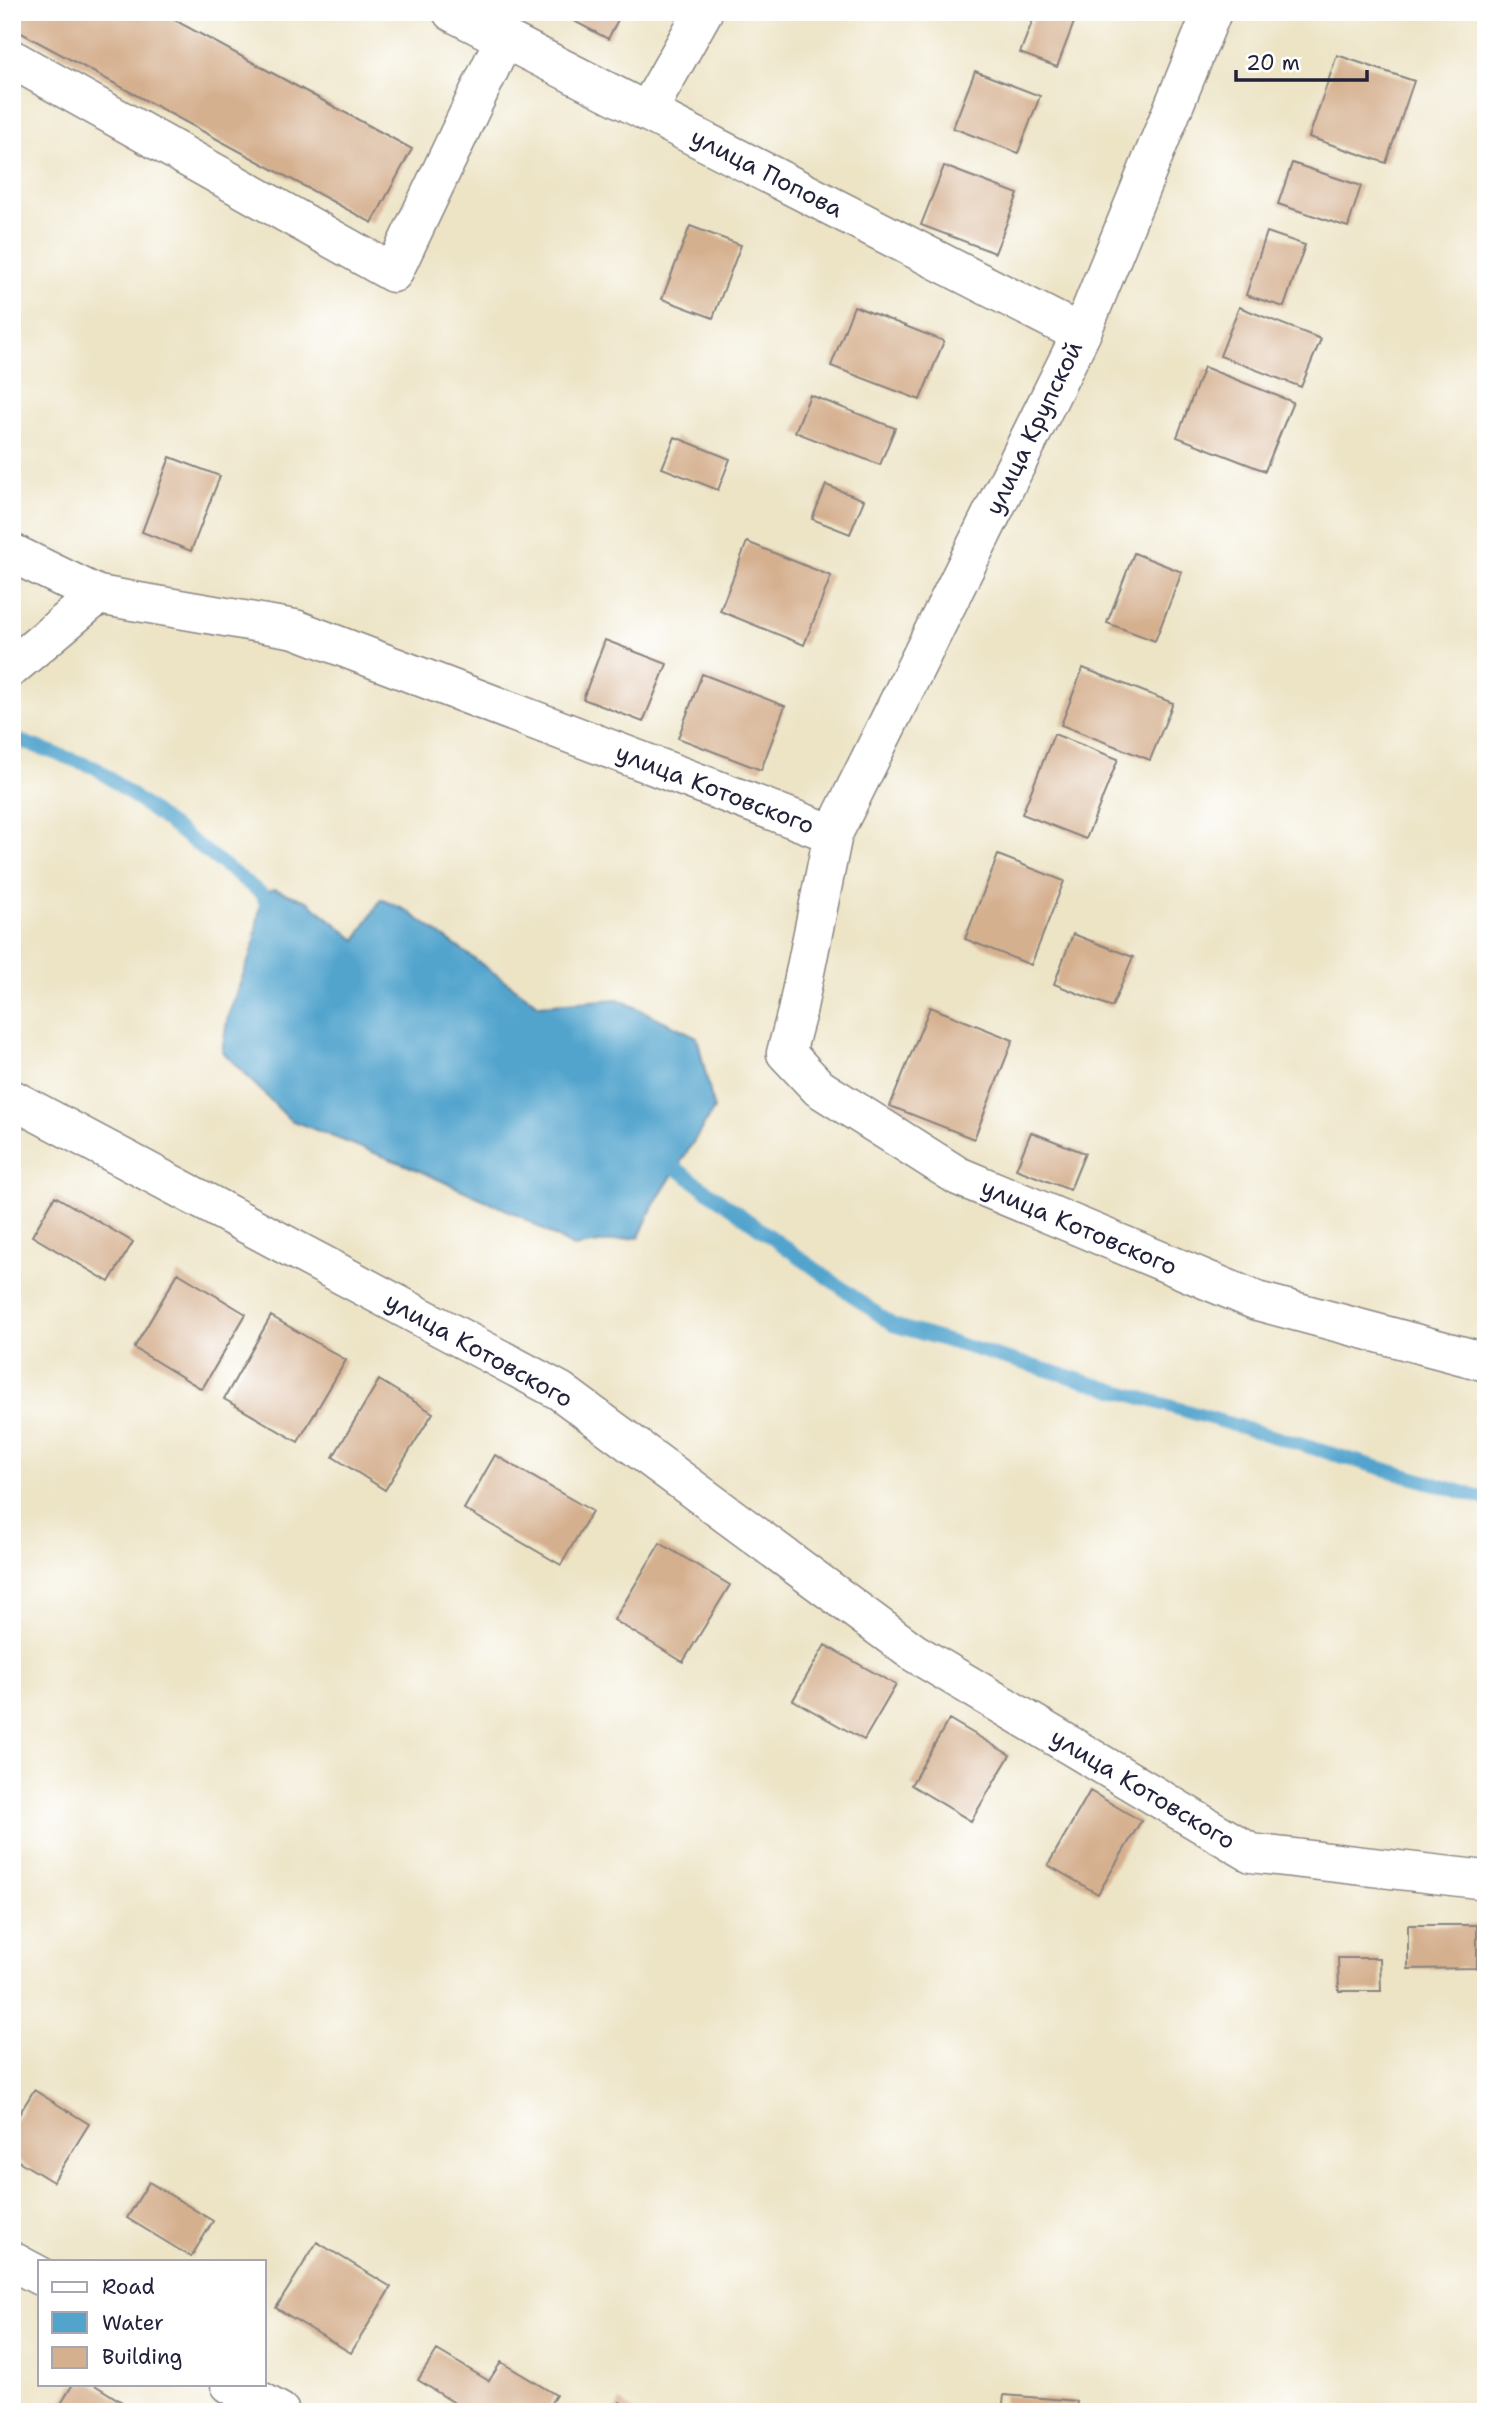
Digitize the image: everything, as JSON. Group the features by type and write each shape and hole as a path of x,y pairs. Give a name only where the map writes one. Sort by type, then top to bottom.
{"street":[{"name":"улица Попова","path":"452,12 1082,334"},
{"path":"647,112 703,12"},
{"name":"улица Крупской","path":"832,834 1082,334 1212,12"},
{"path":"12,59 393,273 505,39"},
{"name":"улица Котовского","path":"12,553 98,595 295,629 832,834 797,1012 786,1053 819,1088 958,1176 1257,1301 1486,1362"},
{"path":"12,667 98,595"},
{"name":"улица Котовского","path":"12,1099 560,1391 913,1652 1251,1853 1486,1880"},
{"path":"12,2260 38,2275"},
{"path":"234,2386 280,2412"}],"water":[{"path":"274,889 307,901 356,940 381,899 406,910 539,1005 618,999 697,1037 714,1109 653,1206 639,1237 573,1247 516,1214 413,1168 290,1120 222,1051 228,1016 253,948 262,894"}],"building":[{"path":"12,12 160,12 412,149 372,223 12,28"},
{"path":"557,12 622,12 608,39"},
{"path":"1036,12 1078,12 1057,67 1020,53"},
{"path":"1337,55 1414,81 1386,163 1309,137"},
{"path":"975,71 1040,96 1018,153 953,128"},
{"path":"1292,163 1361,186 1348,227 1278,204"},
{"path":"944,166 1018,194 995,253 921,225"},
{"path":"690,226 741,245 713,318 662,299"},
{"path":"1267,232 1305,245 1284,307 1246,295"},
{"path":"854,306 944,341 920,400 831,366"},
{"path":"1239,307 1321,339 1301,387 1220,356"},
{"path":"1204,367 1293,402 1265,471 1177,437"},
{"path":"810,395 895,428 880,465 795,432"},
{"path":"675,437 730,459 718,490 662,468"},
{"path":"170,457 220,476 191,551 142,532"},
{"path":"826,485 864,500 850,534 812,519"},
{"path":"747,542 831,576 804,645 720,611"},
{"path":"1134,553 1182,572 1155,641 1107,623"},
{"path":"605,640 667,664 643,722 583,699"},
{"path":"1083,668 1173,703 1150,760 1061,725"},
{"path":"702,674 785,706 761,770 678,738"},
{"path":"1054,734 1118,759 1086,839 1022,814"},
{"path":"998,855 1064,881 1031,965 965,939"},
{"path":"1073,934 1133,957 1112,1007 1054,984"},
{"path":"930,1007 1013,1040 974,1139 890,1106"},
{"path":"1031,1132 1085,1153 1070,1190 1016,1169"},
{"path":"55,1196 133,1242 109,1282 32,1236"},
{"path":"178,1273 246,1314 202,1389 134,1348"},
{"path":"271,1316 346,1360 298,1442 224,1399"},
{"path":"379,1380 433,1413 385,1490 333,1457"},
{"path":"495,1455 592,1511 561,1565 464,1509"},
{"path":"660,1543 730,1585 683,1662 614,1620"},
{"path":"825,1645 896,1685 864,1740 793,1700"},
{"path":"949,1719 1010,1755 971,1821 911,1785"},
{"path":"1090,1791 1141,1821 1098,1894 1048,1865"},
{"path":"1408,1925 1477,1925 1477,1968 1408,1969"},
{"path":"1338,1958 1380,1958 1381,1991 1339,1991"},
{"path":"34,2090 89,2124 53,2182 12,2157 12,2126"},
{"path":"149,2182 213,2221 191,2257 127,2218"},
{"path":"317,2242 391,2287 351,2353 276,2308"},
{"path":"437,2350 489,2381 501,2362 556,2395 545,2412 469,2412 418,2380"},
{"path":"72,2386 96,2386 138,2412 56,2412"},
{"path":"1004,2395 1077,2401 1076,2412 1002,2412"},
{"path":"620,2402 636,2412 614,2412"}],"waterway":[{"path":"12,738 96,768 262,894 268,909"},
{"path":"660,1161 677,1169 893,1325 1486,1499"}]}
